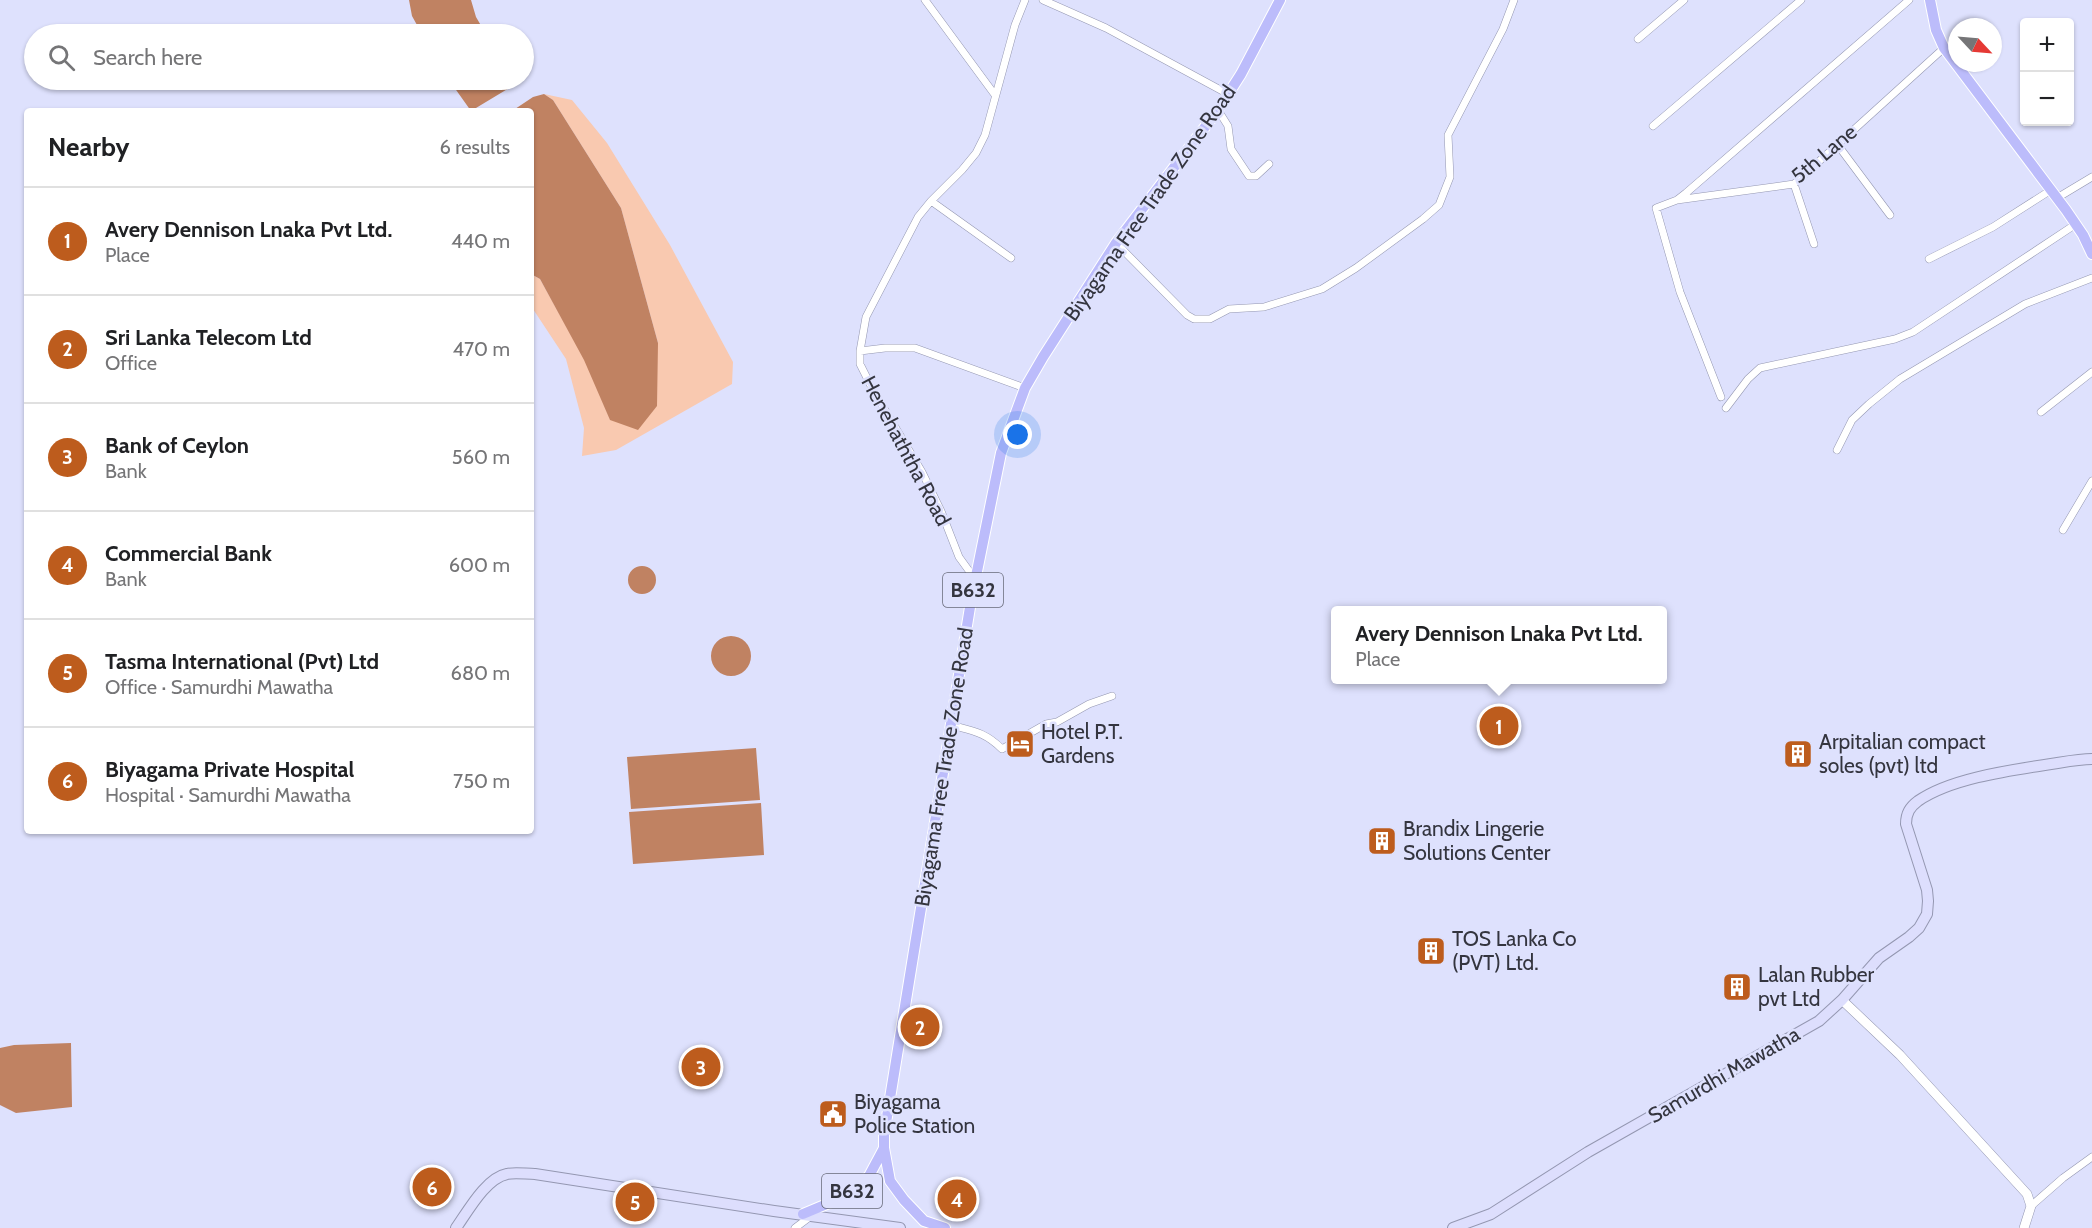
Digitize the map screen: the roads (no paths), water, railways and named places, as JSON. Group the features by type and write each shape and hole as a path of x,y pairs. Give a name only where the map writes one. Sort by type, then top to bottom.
{"main road":[{"name":"Biyagama Free Trade Zone Road","path":"945,1228 924,1221 904,1200 890,1181 884,1148 892,1084 975,579 1001,453 1025,388 1060,329 1116,243 1218,110 1281,0"},
{"path":"1930,0 1936,30 1944,48 2076,224 2091,250"},
{"name":"Samurdhi Mawatha","path":"1453,1228 1466,1226 1491,1214 1588,1152 1819,1021 1842,1000 1879,958 1919,928 1927,914 1927,890 1906,824 1906,815 1910,808 1930,794 1960,782 2019,769 2092,759"},
{"name":"Biyagama Free Trade Zone Road","path":"807,1215 846,1196 869,1176 884,1148"},
{"path":"456,1228 487,1186 495,1178 507,1173 544,1175 900,1228"}],"street":[{"path":"925,0 995,95"},
{"name":"Henehaththa Road","path":"975,579 959,556 922,472 873,390 860,364 860,351 870,307 918,217 976,153 985,135 1015,25 1025,0"},
{"path":"1043,0 1106,28 1228,94"},
{"path":"1116,243 1187,315 1194,319 1210,319 1229,309 1264,307 1322,289 1356,268 1439,205 1450,177 1448,135 1503,29 1514,0"},
{"path":"1638,39 1684,0"},
{"path":"1653,126 1801,0"},
{"path":"1721,397 1680,291 1656,208 1677,200 1909,0"},
{"name":"5th Lane","path":"1677,200 1794,184 1944,48"},
{"path":"1218,110 1227,126 1231,149 1249,176 1256,176 1269,164"},
{"path":"1837,144 1890,215"},
{"path":"1929,259 2054,194 2092,177"},
{"path":"1794,184 1814,244"},
{"path":"931,201 1011,258"},
{"path":"1726,408 1748,379 1760,368 1895,339 1913,332 2076,224"},
{"path":"1837,450 1852,420 1900,379 2025,304 2092,278"},
{"path":"860,351 915,348 1025,388"},
{"path":"2041,412 2092,372"},
{"path":"2062,530 2092,481"},
{"path":"951,725 979,732 991,738 1002,749 1046,724 1057,722 1089,704 1112,696"},
{"path":"1842,1000 1900,1055 2027,1194 2031,1206"},
{"path":"2024,1228 2031,1206 2092,1157"},
{"path":"795,1228 807,1215"}],"place":[{"name":"Avery Dennison Lnaka Pvt Ltd.","path":"1499,726"},
{"name":"Hotel P.T. Gardens","path":"1020,744"},
{"name":"Arpitalian compact soles (pvt) ltd","path":"1798,754"},
{"name":"Brandix Lingerie Solutions Center","path":"1382,841"},
{"name":"TOS Lanka Co (PVT) Ltd.","path":"1431,951"},
{"name":"Lalan Rubber pvt Ltd","path":"1737,987"},
{"name":"Sri Lanka Telecom Ltd","path":"920,1027"},
{"name":"Bank of Ceylon","path":"701,1067"},
{"name":"Biyagama Police Station","path":"833,1114"},
{"name":"Biyagama Private Hospital","path":"432,1187"},
{"name":"Commercial Bank","path":"957,1199"},
{"name":"Tasma International (Pvt) Ltd","path":"635,1202"}]}
